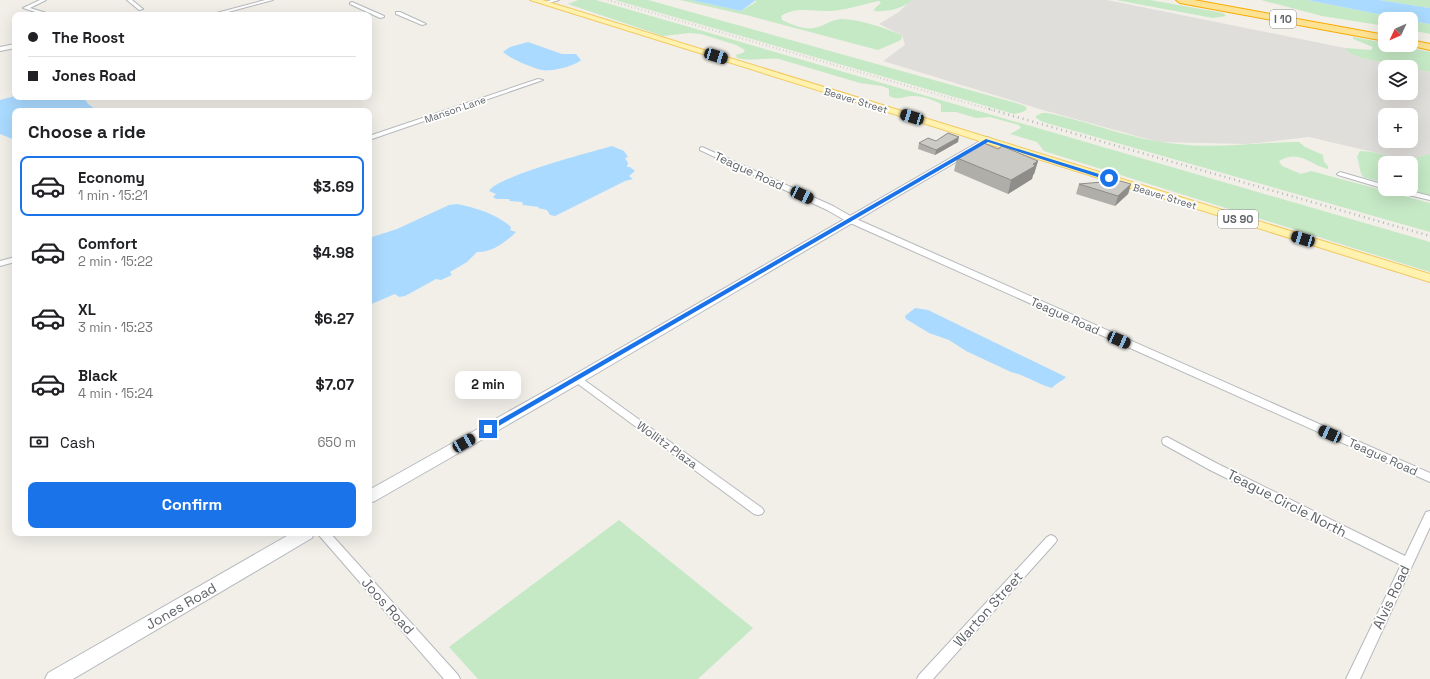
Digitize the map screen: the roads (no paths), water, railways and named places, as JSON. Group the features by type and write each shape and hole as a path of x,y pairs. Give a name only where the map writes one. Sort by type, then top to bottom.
{"highway":[{"name":"I 10","path":"1180,0 1378,37"},
{"name":"I 10","path":"1209,0 1378,31"},
{"path":"1418,38 1430,41"},
{"path":"1418,44 1430,47"}],"main road":[{"name":"Beaver Street","path":"534,0 1430,278"}],"street":[{"path":"40,12 25,8 44,0"},
{"path":"129,0 141,9"},
{"path":"223,12 272,0"},
{"path":"545,3 557,0"},
{"path":"352,3 371,12"},
{"path":"372,12 382,17"},
{"path":"398,13 424,24"},
{"path":"0,49 12,47"},
{"name":"Manson Lane","path":"372,137 540,80"},
{"path":"372,495 988,140"},
{"name":"Teague Road","path":"702,149 830,208 851,220 1430,478"},
{"path":"1340,174 1378,184"},
{"path":"1418,195 1430,198"},
{"path":"0,264 12,260"},
{"name":"Wollitz Plaza","path":"577,378 758,511"},
{"name":"Teague Circle North","path":"1167,441 1214,467 1408,563"},
{"name":"Alvis Road","path":"1353,679 1430,515"},
{"name":"Jones Road","path":"55,679 301,536"},
{"name":"Joos Road","path":"326,536 453,679"},
{"name":"Warton Street","path":"924,679 1051,540"}],"water":[{"path":"691,0 756,0 741,11"},
{"path":"1307,0 1379,0 1430,8 1430,24 1418,22 1418,12 1378,12 1378,14"},
{"path":"528,42 562,54 576,54 581,60 563,68 542,70 510,57 503,52 510,47"},
{"path":"12,97 12,100 85,100 94,108 12,108 12,139 0,134 0,100"},
{"path":"612,146 624,151 628,157 625,158 628,163 627,167 630,167 635,171 629,176 633,179 625,181 555,216 550,215 547,210 538,208 539,207 523,205 522,202 510,201 509,199 496,199 493,197 496,194 489,191 496,185 509,178 566,159"},
{"path":"457,204 493,215 511,227 510,230 516,232 493,249 477,252 467,262 450,272 452,275 441,280 436,279 405,296 399,297 395,294 372,304 372,237 397,229 449,205"},
{"path":"915,308 928,310 1066,377 1052,388 1011,372 966,351 949,340 929,333 906,319 905,316"}],"railway":[{"path":"608,0 992,110"},
{"path":"989,109 1430,236"}]}
